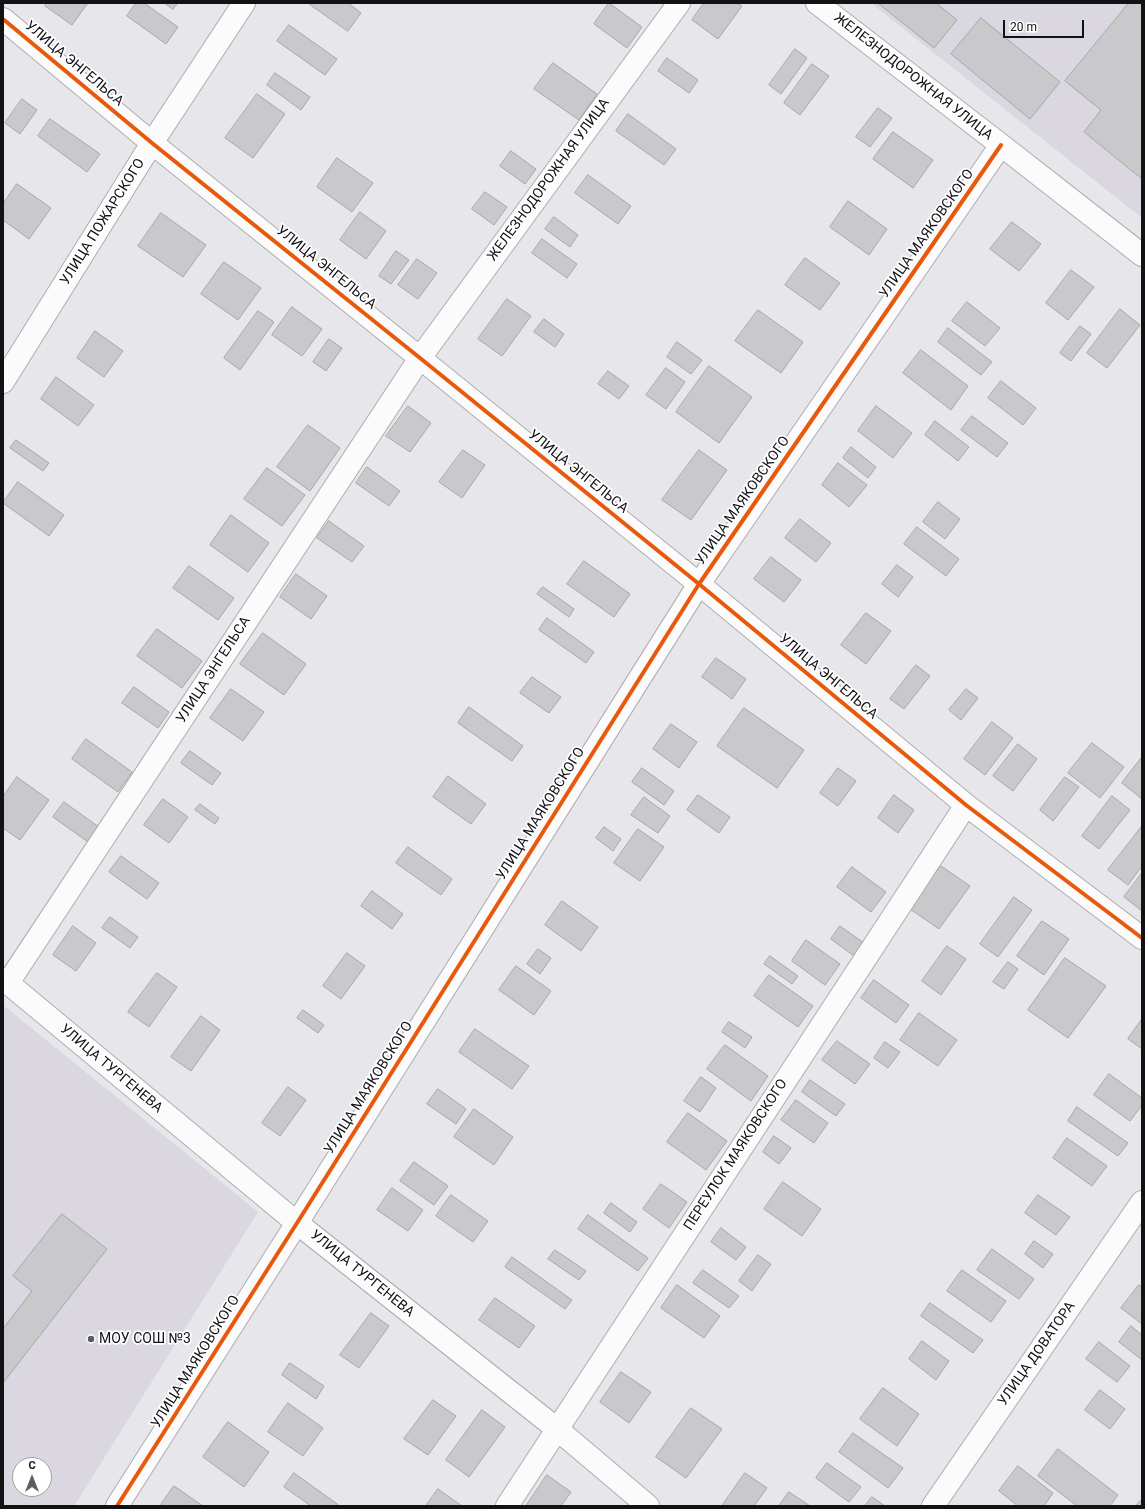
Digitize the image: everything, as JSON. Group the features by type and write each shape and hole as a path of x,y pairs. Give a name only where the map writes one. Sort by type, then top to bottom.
{"street":[{"name":"УЛИЦА ПОЖАРСКОГО","path":"3,382 152,143 244,3"},
{"name":"ЖЕЛЕЗНОДОРОЖНАЯ УЛИЦА","path":"420,358 679,3"},
{"name":"ЖЕЛЕЗНОДОРОЖНАЯ УЛИЦА","path":"817,3 1142,255"},
{"name":"УЛИЦА ЭНГЕЛЬСА","path":"3,19 152,143 699,584 966,805 1142,938"},
{"name":"УЛИЦА МАЯКОВСКОГО","path":"117,1506 298,1223 699,584 1001,145"},
{"name":"УЛИЦА ЭНГЕЛЬСА","path":"6,981 420,358"},
{"name":"ПЕРЕУЛОК МАЯКОВСКОГО","path":"507,1506 966,805"},
{"name":"УЛИЦА ТУРГЕНЕВА","path":"6,981 298,1223 557,1429 648,1506"},
{"name":"УЛИЦА ДОВАТОРА","path":"933,1506 1142,1202"}],"shaded area":[{"path":"871,3 1142,3 1142,218"},
{"name":"МОУ СОШ №3","path":"3,1005 258,1212 74,1506 3,1506"}],"building":[{"path":"47,3 88,3 72,25 45,6"},
{"path":"136,3 144,3 178,27 166,44 127,16"},
{"path":"165,3 178,3 173,9"},
{"path":"308,3 348,3 361,13 348,31"},
{"path":"609,3 642,27 627,48 594,24"},
{"path":"704,3 737,3 742,6 718,39 692,20"},
{"path":"936,3 957,20 934,48 879,4"},
{"path":"1129,3 1142,3 1142,179 1084,132 1101,110 1065,81"},
{"path":"981,18 1060,82 1030,119 951,54"},
{"path":"289,25 337,59 325,75 277,41"},
{"path":"795,49 807,58 781,94 769,85"},
{"path":"667,58 698,80 689,93 658,71"},
{"path":"553,63 597,94 579,120 534,89"},
{"path":"812,64 829,76 800,115 784,103"},
{"path":"275,73 310,97 301,110 267,85"},
{"path":"257,94 285,114 253,158 225,138"},
{"path":"22,99 37,110 20,134 5,123"},
{"path":"878,108 892,118 870,147 856,137"},
{"path":"628,114 676,149 664,165 616,131"},
{"path":"50,119 100,154 87,172 38,136"},
{"path":"893,132 933,160 913,188 873,159"},
{"path":"511,151 536,169 525,184 500,166"},
{"path":"337,158 373,183 352,212 317,187"},
{"path":"588,175 631,206 618,224 575,193"},
{"path":"17,184 51,208 29,239 3,220 3,204"},
{"path":"485,192 507,207 494,225 472,209"},
{"path":"848,201 887,229 869,255 830,227"},
{"path":"360,212 386,231 366,259 340,240"},
{"path":"161,213 206,245 183,277 138,246"},
{"path":"554,217 578,235 570,247 545,229"},
{"path":"1012,222 1041,244 1019,271 990,249"},
{"path":"542,239 577,264 567,278 532,253"},
{"path":"396,251 409,260 391,284 379,276"},
{"path":"805,258 840,283 820,310 785,285"},
{"path":"417,259 437,273 418,299 398,285"},
{"path":"224,262 261,288 238,320 201,294"},
{"path":"1071,270 1094,287 1068,320 1046,303"},
{"path":"507,299 531,316 502,356 478,339"},
{"path":"967,302 1000,328 985,346 952,321"},
{"path":"292,307 322,329 302,356 272,335"},
{"path":"1120,309 1140,325 1107,368 1087,353"},
{"path":"758,310 803,342 781,373 735,341"},
{"path":"258,311 274,322 240,370 224,358"},
{"path":"544,319 564,334 555,347 534,332"},
{"path":"1080,326 1091,334 1071,361 1060,353"},
{"path":"948,328 992,362 981,375 938,342"},
{"path":"95,331 123,351 104,377 77,358"},
{"path":"329,339 342,348 326,371 313,362"},
{"path":"677,342 702,360 691,374 667,357"},
{"path":"921,350 968,386 951,410 903,373"},
{"path":"709,366 752,397 719,443 676,412"},
{"path":"666,368 685,382 666,409 646,395"},
{"path":"608,371 629,386 619,399 598,384"},
{"path":"56,377 94,405 78,426 41,399"},
{"path":"1001,381 1036,408 1023,425 988,398"},
{"path":"408,406 431,423 410,452 386,436"},
{"path":"876,406 912,433 893,458 858,431"},
{"path":"972,416 1008,443 997,457 961,430"},
{"path":"935,421 969,447 958,461 925,435"},
{"path":"308,425 340,448 310,491 277,467"},
{"path":"16,440 49,463 43,471 10,448"},
{"path":"851,447 876,467 868,478 843,458"},
{"path":"463,450 485,465 462,498 439,482"},
{"path":"699,450 727,470 691,520 662,500"},
{"path":"838,463 867,485 849,507 822,485"},
{"path":"367,467 400,491 389,506 356,483"},
{"path":"267,468 305,495 282,526 244,499"},
{"path":"18,482 64,515 49,536 3,503"},
{"path":"938,502 960,519 945,539 923,522"},
{"path":"231,515 269,543 248,572 210,545"},
{"path":"800,519 831,543 816,562 785,538"},
{"path":"329,521 364,546 352,562 317,538"},
{"path":"917,527 959,559 946,576 904,544"},
{"path":"771,557 801,580 784,602 754,579"},
{"path":"584,561 630,594 614,617 567,584"},
{"path":"897,565 913,577 898,597 882,584"},
{"path":"189,566 234,598 218,620 173,588"},
{"path":"296,574 327,596 311,619 280,597"},
{"path":"543,587 574,609 569,617 537,594"},
{"path":"866,613 891,631 866,664 841,645"},
{"path":"547,618 594,652 586,663 539,630"},
{"path":"157,629 202,661 182,688 137,656"},
{"path":"263,633 306,664 284,695 240,664"},
{"path":"716,658 746,679 732,699 702,677"},
{"path":"916,665 930,676 904,709 890,699"},
{"path":"532,677 561,697 549,713 520,693"},
{"path":"134,687 169,712 158,728 122,703"},
{"path":"231,689 264,712 243,741 210,718"},
{"path":"966,689 978,698 961,720 949,710"},
{"path":"469,707 523,746 512,761 458,723"},
{"path":"744,708 804,750 777,788 717,746"},
{"path":"992,722 1013,738 985,775 964,759"},
{"path":"671,724 697,742 679,768 653,749"},
{"path":"86,739 132,772 118,792 72,759"},
{"path":"1092,743 1124,767 1100,798 1068,773"},
{"path":"1018,744 1037,759 1013,791 993,776"},
{"path":"190,751 221,773 212,785 181,763"},
{"path":"1142,757 1142,799 1122,783"},
{"path":"642,768 674,791 664,805 632,782"},
{"path":"838,768 856,781 838,806 820,793"},
{"path":"448,776 486,804 471,824 433,797"},
{"path":"17,777 49,800 20,840 3,828 3,797"},
{"path":"1065,777 1079,787 1053,821 1040,810"},
{"path":"698,795 730,817 719,833 687,810"},
{"path":"894,795 914,810 898,833 878,818"},
{"path":"1112,796 1130,810 1099,849 1082,836"},
{"path":"644,797 670,816 658,833 631,815"},
{"path":"163,799 188,817 169,843 144,825"},
{"path":"64,802 99,827 88,842 53,817"},
{"path":"200,804 219,818 215,824 195,810"},
{"path":"1142,826 1142,866 1128,885 1108,870"},
{"path":"604,827 621,839 613,851 596,838"},
{"path":"638,829 664,847 640,881 614,863"},
{"path":"408,847 452,879 441,895 396,863"},
{"path":"121,856 159,883 147,899 109,872"},
{"path":"941,866 970,886 939,929 910,909"},
{"path":"852,867 886,892 871,912 837,887"},
{"path":"1142,873 1142,911 1124,897"},
{"path":"372,891 403,914 392,929 361,906"},
{"path":"1014,897 1032,910 998,957 980,944"},
{"path":"562,901 598,927 581,951 545,925"},
{"path":"110,917 138,937 130,948 102,928"},
{"path":"1042,921 1069,939 1044,975 1017,956"},
{"path":"73,926 96,943 76,971 53,955"},
{"path":"840,926 864,943 854,956 831,939"},
{"path":"806,940 840,964 825,985 792,961"},
{"path":"947,946 966,959 941,995 922,981"},
{"path":"538,949 551,958 540,974 527,964"},
{"path":"347,953 365,966 341,999 323,986"},
{"path":"770,956 798,976 792,984 764,964"},
{"path":"1065,958 1106,986 1068,1038 1028,1010"},
{"path":"1008,962 1018,969 1004,989 993,982"},
{"path":"516,966 551,991 534,1015 499,990"},
{"path":"157,973 177,987 149,1027 128,1012"},
{"path":"769,975 813,1006 798,1027 754,996"},
{"path":"874,980 909,1005 896,1023 861,998"},
{"path":"303,1010 324,1025 318,1033 297,1018"},
{"path":"919,1013 957,1040 938,1066 900,1040"},
{"path":"201,1016 220,1030 191,1071 171,1057"},
{"path":"1142,1019 1142,1049 1128,1039"},
{"path":"729,1022 752,1037 745,1048 722,1032"},
{"path":"475,1029 529,1066 512,1089 459,1052"},
{"path":"837,1041 870,1064 855,1084 822,1060"},
{"path":"885,1042 900,1052 888,1068 874,1058"},
{"path":"725,1045 768,1076 751,1101 707,1069"},
{"path":"1109,1074 1142,1098 1142,1105 1130,1121 1094,1095"},
{"path":"701,1077 716,1088 700,1112 684,1101"},
{"path":"810,1080 845,1104 836,1116 802,1092"},
{"path":"288,1087 306,1100 280,1136 262,1123"},
{"path":"438,1089 466,1109 456,1124 427,1104"},
{"path":"796,1100 828,1123 814,1143 781,1120"},
{"path":"1077,1107 1128,1143 1118,1156 1068,1121"},
{"path":"474,1109 513,1137 494,1165 454,1137"},
{"path":"688,1113 727,1141 706,1170 667,1142"},
{"path":"774,1136 791,1148 779,1164 763,1152"},
{"path":"1067,1138 1107,1166 1092,1186 1053,1158"},
{"path":"414,1162 448,1186 434,1205 400,1181"},
{"path":"783,1182 821,1209 802,1236 764,1209"},
{"path":"661,1184 687,1202 669,1228 643,1209"},
{"path":"392,1188 423,1210 408,1231 377,1210"},
{"path":"451,1195 488,1221 473,1242 436,1216"},
{"path":"1038,1195 1070,1217 1056,1235 1025,1213"},
{"path":"611,1203 637,1222 630,1232 604,1213"},
{"path":"62,1214 107,1249 3,1383 3,1329 32,1291 13,1276"},
{"path":"588,1215 648,1258 638,1271 578,1229"},
{"path":"721,1228 746,1247 736,1260 711,1242"},
{"path":"1034,1241 1053,1254 1043,1268 1025,1254"},
{"path":"992,1249 1034,1279 1019,1299 977,1270"},
{"path":"555,1250 586,1271 579,1280 548,1259"},
{"path":"758,1255 771,1264 752,1291 739,1281"},
{"path":"512,1257 572,1300 565,1309 505,1267"},
{"path":"703,1270 739,1296 729,1308 693,1283"},
{"path":"962,1270 1006,1301 991,1322 947,1291"},
{"path":"677,1285 720,1316 704,1338 661,1308"},
{"path":"1139,1285 1142,1287 1142,1324 1121,1308"},
{"path":"495,1298 535,1326 519,1348 479,1320"},
{"path":"930,1303 983,1340 973,1353 921,1316"},
{"path":"371,1313 389,1326 359,1368 340,1355"},
{"path":"1131,1326 1142,1335 1142,1360 1119,1342"},
{"path":"922,1341 949,1361 936,1380 909,1359"},
{"path":"1099,1342 1130,1366 1117,1382 1086,1359"},
{"path":"290,1363 324,1386 316,1399 282,1375"},
{"path":"621,1372 651,1392 629,1423 600,1402"},
{"path":"883,1388 919,1414 897,1446 860,1419"},
{"path":"1100,1390 1125,1409 1110,1429 1085,1410"},
{"path":"433,1400 456,1416 428,1455 404,1439"},
{"path":"288,1403 323,1428 303,1456 268,1432"},
{"path":"691,1408 722,1429 686,1478 656,1457"},
{"path":"482,1410 505,1427 469,1477 446,1460"},
{"path":"228,1422 269,1452 244,1487 203,1457"},
{"path":"853,1433 903,1468 888,1488 839,1452"},
{"path":"1058,1449 1118,1495 1110,1506 1077,1506 1038,1476"},
{"path":"827,1463 861,1487 849,1502 816,1478"},
{"path":"1018,1466 1053,1493 1044,1506 1018,1506 999,1491"},
{"path":"294,1473 340,1506 311,1506 284,1487"},
{"path":"745,1473 767,1488 754,1506 722,1506"},
{"path":"547,1475 571,1492 561,1506 526,1506"},
{"path":"174,1486 203,1506 160,1506"},
{"path":"438,1489 462,1506 426,1506"},
{"path":"789,1492 810,1506 779,1506"},
{"path":"872,1497 885,1506 865,1506"},
{"path":"1140,1501 1142,1502 1142,1506 1136,1506"}],"cycle path":[{"path":"3,19 152,143 699,584 966,805 1142,938"},
{"path":"117,1506 699,584 1001,145"}],"place":[{"name":"МОУ СОШ №3","path":"91,1339"}]}
